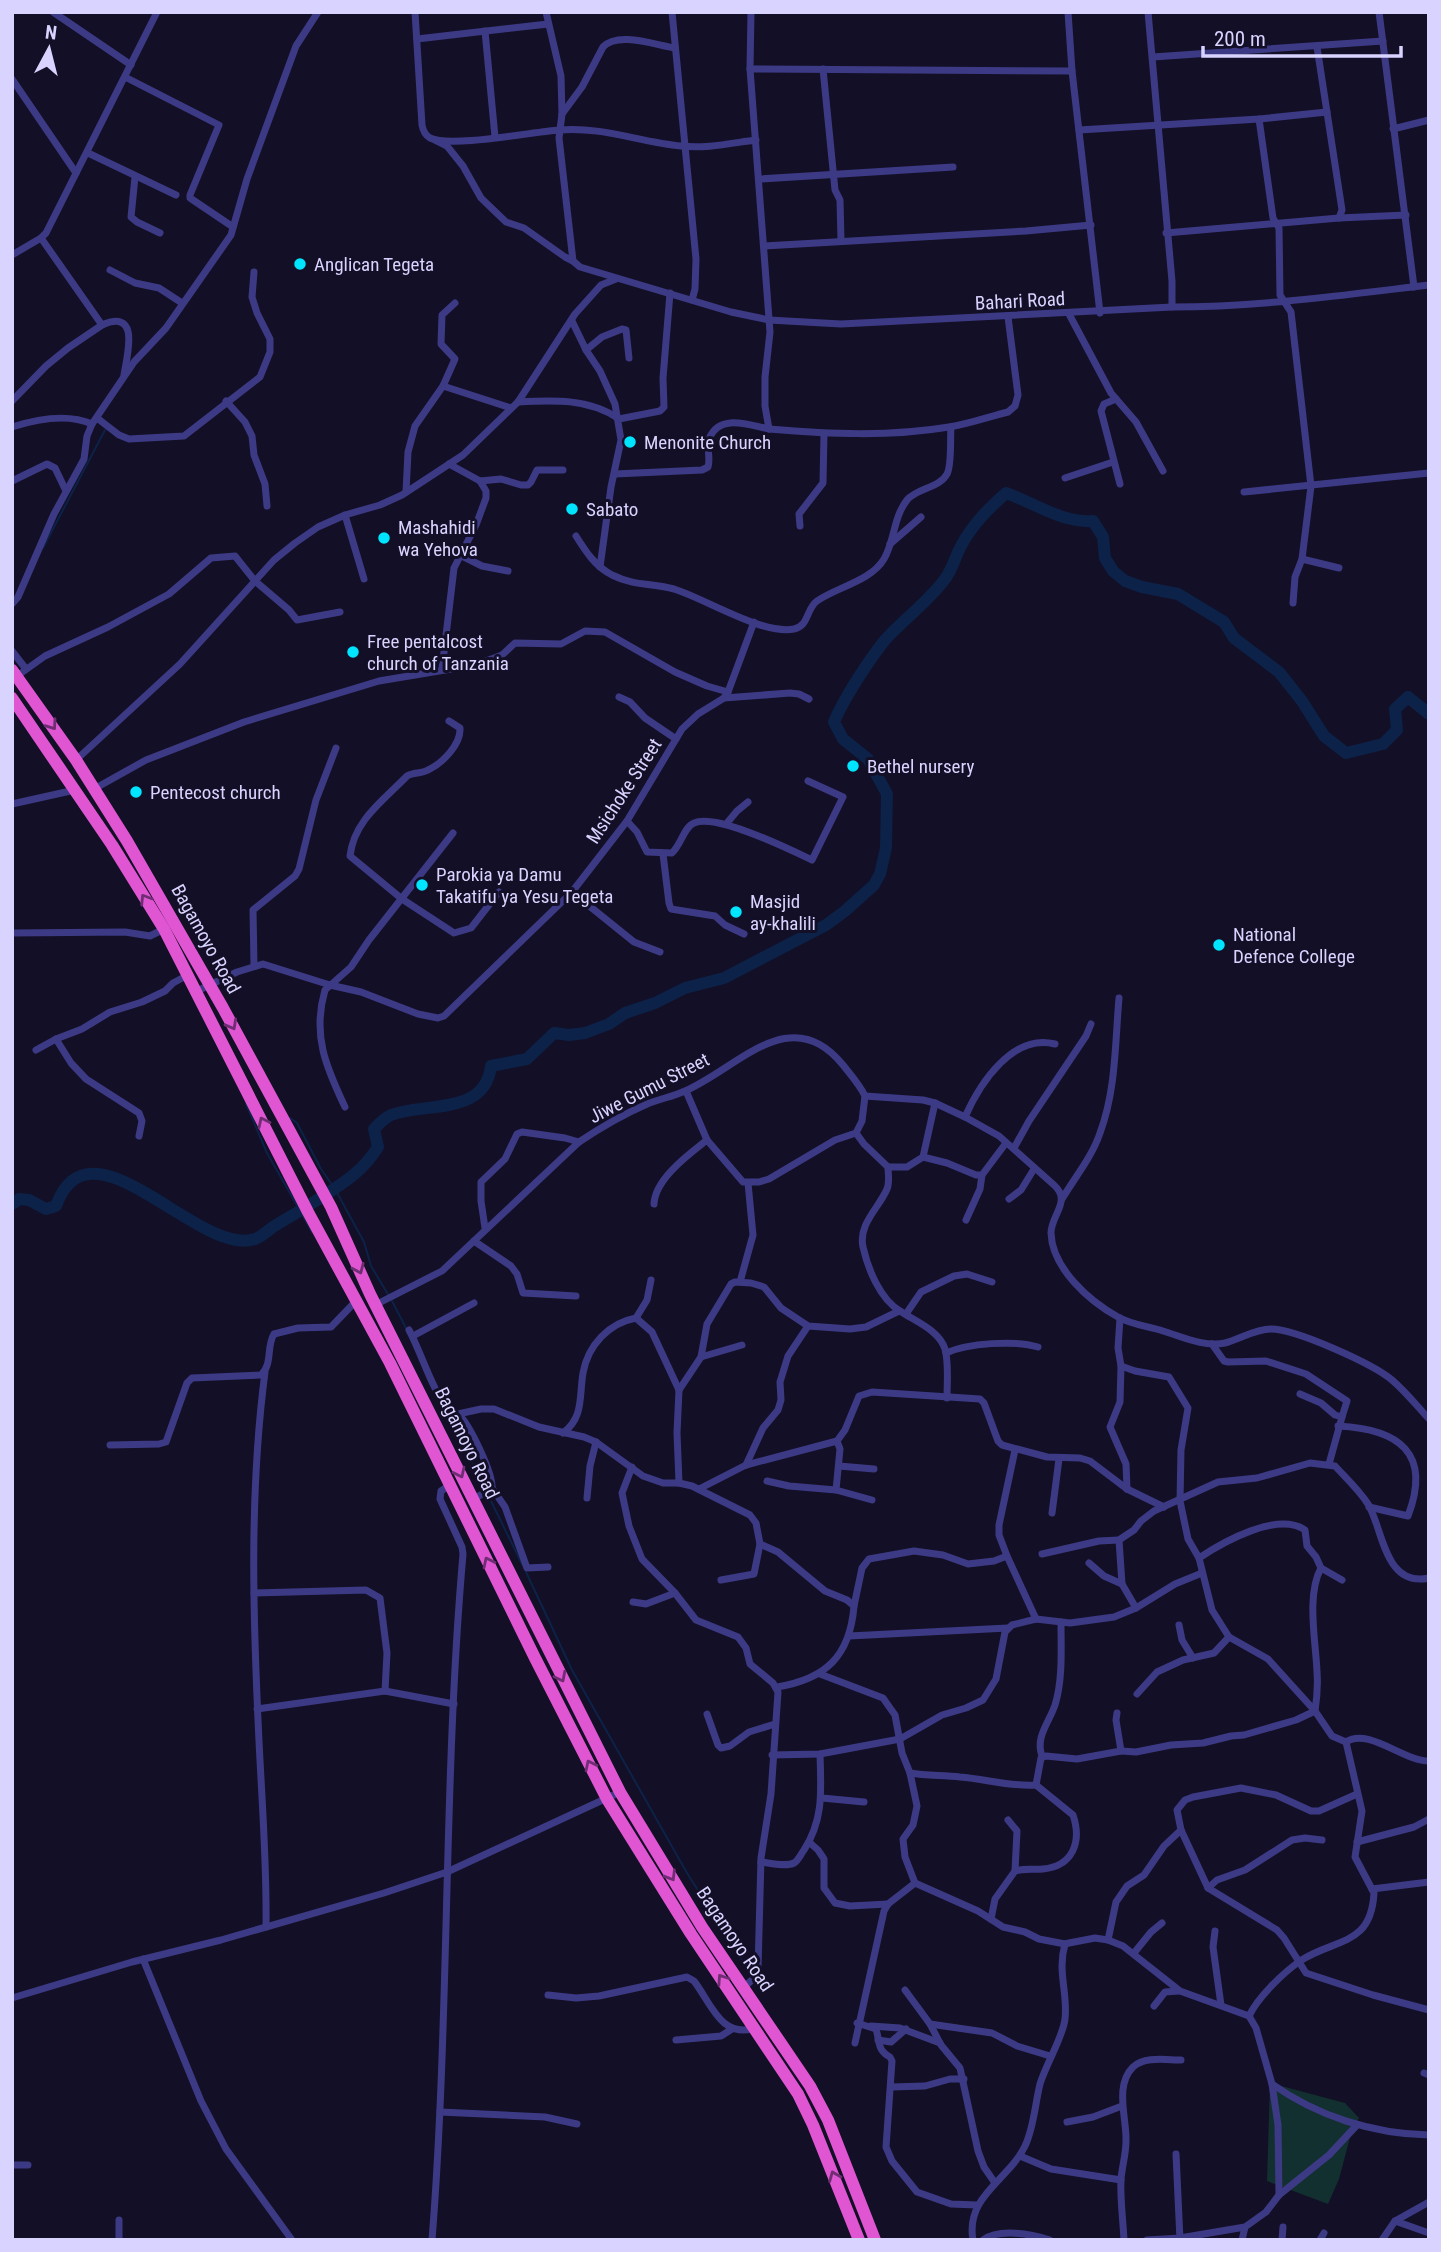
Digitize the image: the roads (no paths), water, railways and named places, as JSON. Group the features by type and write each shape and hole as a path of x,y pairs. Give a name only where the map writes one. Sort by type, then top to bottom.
{"highway":[{"name":"Bagamoyo Road","path":"18,671 127,841 313,1173 620,1792 702,1927 810,2086 828,2120 875,2240"},
{"name":"Bagamoyo Road","path":"12,698 112,845 164,929 293,1183 358,1300 607,1799 691,1934 792,2085 813,2125 859,2240"}],"street":[{"path":"53,12 131,65"},
{"path":"12,243 15,253 41,238 88,153 157,12"},
{"path":"12,604 18,597 66,491 84,458 95,421 134,362 166,328 231,235 247,179 296,46 318,12"},
{"path":"415,12 422,125 425,134 434,139 467,141 560,129 603,131 636,140 685,147 756,141"},
{"path":"546,12 559,63 562,114 559,138 573,261"},
{"path":"672,12 696,259 692,300"},
{"path":"751,12 750,69 769,320 765,377 765,407 769,429"},
{"path":"1068,12 1072,71 1100,313"},
{"path":"1148,12 1172,281 1172,307"},
{"path":"1379,12 1414,287"},
{"path":"417,39 548,24"},
{"path":"485,32 495,137"},
{"path":"562,114 582,87 608,42 625,40 675,48"},
{"path":"1153,57 1383,41"},
{"path":"1317,47 1342,210 1339,218"},
{"path":"750,69 1072,71"},
{"path":"823,69 835,190 841,200 841,241"},
{"path":"125,77 219,125 190,198 233,227"},
{"path":"12,79 76,173"},
{"path":"1079,130 1259,119 1326,112"},
{"path":"1259,119 1273,218 1279,228 1280,295 1291,312 1311,486 1302,559 1295,577 1293,603"},
{"path":"1393,129 1429,120"},
{"name":"Bahari Road","path":"434,139 447,146 463,166 481,198 506,222 524,228 580,267 731,312 769,320 841,324 1100,313 1285,301 1429,285"},
{"path":"88,153 176,195"},
{"path":"760,179 953,167"},
{"path":"135,177 131,217 160,233"},
{"path":"1166,233 1406,215"},
{"path":"764,246 1026,232 1091,225"},
{"path":"41,238 102,325"},
{"path":"110,270 135,283 159,288 182,303"},
{"path":"12,427 33,421 74,418 95,421 130,439 188,435 226,401 260,377 270,352 270,339 252,297 254,272"},
{"path":"76,760 180,664 255,581 295,543 318,527 345,514 380,505 406,492 463,455 518,402 575,314 601,285 617,278"},
{"path":"518,402 556,400 604,410 619,419 663,408 670,293"},
{"path":"406,492 408,452 415,426 443,386 455,359 441,344 442,315 454,303"},
{"path":"1069,314 1116,399 1136,422 1163,471"},
{"path":"615,474 702,470 708,467 710,437 719,425 734,421 769,429 824,434 876,434 951,427 1008,412 1015,406 1018,395 1008,317"},
{"path":"12,401 46,366 102,325 112,321 127,327 131,334 124,377"},
{"path":"572,321 600,371 619,419 621,440 600,567"},
{"path":"586,350 603,337 622,329 626,330 629,358"},
{"path":"443,386 511,408"},
{"path":"1116,399 1104,404 1101,411 1120,484"},
{"path":"226,401 245,422 252,436 254,455 265,484 267,506"},
{"path":"576,536 593,561 627,582 674,589 754,622 786,629 800,627 815,602 869,573 884,560 895,521 910,497 942,481 948,472 951,427"},
{"path":"800,526 799,514 823,483 824,434"},
{"path":"1065,478 1113,463"},
{"path":"12,481 47,464 55,468 66,491"},
{"path":"442,670 451,580 486,498 486,491 480,481 449,464"},
{"path":"480,481 501,479 528,485 537,470 563,470"},
{"path":"1244,492 1429,473"},
{"path":"345,514 364,579"},
{"path":"889,545 921,517"},
{"path":"460,555 482,566 508,571"},
{"path":"12,651 18,671 169,594 211,558 235,556 255,581 297,620 340,612"},
{"path":"1302,559 1339,568"},
{"path":"726,695 754,622"},
{"path":"94,789 146,760 244,722 379,681 460,669 490,661 502,655 515,643 561,643 585,631 605,632 674,672 726,695 790,693 809,699"},
{"name":"Msichoke Street","path":"254,965 270,966 361,992 418,1014 438,1018 448,1013 572,892 627,821 688,723 726,695"},
{"path":"619,696 676,739"},
{"path":"449,721 460,728 461,736 456,747 426,772 407,776 376,804 351,845 350,856 402,899 454,933 471,928 499,892"},
{"path":"197,991 254,965 253,910 295,876 299,869 316,800 336,748"},
{"path":"627,821 637,832 647,852 668,854 676,849 687,829 696,821 727,823 812,859 843,797 808,781"},
{"path":"12,804 75,790"},
{"path":"727,823 737,810 748,802"},
{"path":"345,1107 325,1065 322,1052 320,1028 323,996 330,985 351,967 453,833"},
{"path":"663,854 668,903 671,909 715,916 725,926 744,934"},
{"path":"572,892 634,942 660,952"},
{"path":"12,933 111,932 150,936 164,929"},
{"path":"37,1050 55,1039 82,1030 110,1012 165,991 188,975"},
{"path":"1119,998 1111,1097 1100,1135 1062,1199 1052,1226 1051,1236 1063,1270 1071,1281 1132,1324 1162,1330 1192,1341 1224,1343 1271,1329 1327,1346 1381,1372 1429,1419"},
{"path":"1014,1148 1091,1024"},
{"name":"Jiwe Gumu Street","path":"377,1304 442,1271 579,1142 646,1104 686,1091 743,1055 761,1047 793,1037 814,1039 831,1050 865,1096"},
{"path":"55,1039 86,1079 138,1113 142,1121 139,1136"},
{"path":"965,1117 984,1082 1006,1059 1031,1042 1045,1041 1055,1044"},
{"path":"686,1091 707,1140 738,1178 748,1183 769,1179 835,1140 856,1133 862,1121 865,1096 935,1103 991,1130 1058,1189 1062,1199"},
{"path":"856,1133 888,1167 907,1167 923,1157 935,1103"},
{"path":"485,1228 481,1182 505,1160 517,1134 522,1132 579,1142"},
{"path":"654,1204 654,1194 658,1186 707,1140"},
{"path":"966,1220 980,1189 982,1175 1006,1143"},
{"path":"923,1157 982,1175"},
{"path":"888,1167 887,1189 864,1227 862,1243 870,1271 888,1301 932,1332 944,1346 947,1398"},
{"path":"1009,1199 1021,1190 1034,1169"},
{"path":"740,1282 753,1236 748,1183"},
{"path":"474,1241 511,1266 517,1274 523,1293 576,1296"},
{"path":"679,1483 677,1433 680,1390 701,1357 707,1324 731,1284 740,1282 764,1287 781,1308 808,1326 858,1328 902,1312 921,1293 954,1276 967,1274 992,1282"},
{"path":"563,1433 573,1425 578,1416 583,1370 593,1348 603,1334 616,1324 636,1318 647,1300 651,1280"},
{"path":"266,1927 254,1593 256,1478 265,1372 274,1334 298,1328 331,1327 358,1300"},
{"path":"474,1303 411,1333 443,1400 449,1410 458,1414 487,1463 492,1488 505,1507 527,1568 548,1567"},
{"path":"636,1318 652,1332 680,1390"},
{"path":"1120,1318 1120,1402 1110,1427 1126,1464 1127,1489"},
{"path":"746,1465 763,1428 778,1410 781,1400 780,1382 789,1356 808,1326"},
{"path":"946,1353 958,1348 1003,1344 1024,1343 1038,1347"},
{"path":"1212,1344 1224,1361 1266,1362 1306,1374 1346,1401 1329,1464"},
{"path":"701,1357 742,1345"},
{"path":"1121,1366 1169,1377 1186,1403 1188,1414 1181,1450 1180,1501 1188,1539 1199,1558 1212,1610 1229,1637 1268,1660 1315,1711 1332,1736 1346,1742"},
{"path":"110,1444 166,1442 184,1389 192,1378 258,1376 265,1372"},
{"path":"699,1489 746,1465 837,1441 845,1430 859,1396 865,1393 980,1399 984,1403 990,1426 998,1441 1015,1450 1059,1459 1080,1458 1090,1461 1127,1489 1164,1507"},
{"path":"1300,1395 1321,1403 1335,1415 1342,1417"},
{"path":"458,1414 494,1409 522,1422 596,1442 656,1481 679,1483 699,1489 750,1515 755,1523 760,1544 754,1574 722,1580"},
{"path":"1338,1426 1389,1435 1415,1462 1415,1489 1408,1516 1369,1507"},
{"path":"836,1490 840,1449 837,1441"},
{"path":"587,1498 590,1466 596,1442"},
{"path":"1015,1450 1004,1494 999,1535 1036,1619"},
{"path":"1052,1513 1059,1459"},
{"path":"1042,1554 1099,1541 1119,1540 1135,1530 1141,1521 1164,1507 1218,1482 1257,1478 1310,1463 1329,1464 1335,1466 1369,1507 1381,1544 1392,1563 1406,1575 1419,1580 1429,1578"},
{"path":"839,1466 874,1469"},
{"path":"632,1467 622,1493 629,1526 642,1559 675,1592 696,1620 738,1637 746,1648 750,1664 777,1687"},
{"path":"767,1480 789,1486 836,1490 872,1500"},
{"path":"432,2240 440,2112 454,1704 463,1554 439,1496 441,1491 450,1485"},
{"path":"474,1499 492,1488"},
{"path":"1199,1558 1226,1541 1270,1525 1297,1524 1305,1530 1307,1546 1321,1568 1342,1580"},
{"path":"1119,1540 1122,1584 1136,1608"},
{"path":"760,1544 778,1552 825,1591 851,1602 854,1606"},
{"path":"777,1687 820,1674 839,1656 849,1636 862,1568 869,1559 914,1551 943,1555 968,1564 994,1561 1007,1556"},
{"path":"1089,1563 1094,1569 1122,1584"},
{"path":"1315,1711 1318,1686 1313,1620 1315,1591 1321,1568"},
{"path":"849,1636 1007,1628 1019,1622 1036,1619 1061,1622 1114,1617 1136,1608 1175,1584 1202,1573"},
{"path":"254,1593 366,1590 376,1595 380,1598 387,1653 385,1691"},
{"path":"633,1602 646,1604 675,1592"},
{"path":"1036,1785 1042,1756 1040,1740 1056,1704 1060,1673 1061,1622"},
{"path":"1179,1625 1182,1640 1193,1658"},
{"path":"772,1755 820,1754 900,1739 942,1716 966,1709 983,1700 996,1679 1007,1628"},
{"path":"1137,1694 1157,1672 1169,1665 1214,1653 1229,1637"},
{"path":"820,1674 883,1698 895,1715 917,1807 913,1825 903,1839 915,1883 978,1911 1010,1930 1025,1932 1039,1939 1065,1944 1095,1938 1108,1940 1134,1953 1151,1970 1180,1991 1249,2016 1256,2028 1272,2084 1278,2125 1279,2195"},
{"path":"744,1987 758,1969 761,1862 771,1794 777,1687"},
{"path":"257,1709 385,1691 454,1704"},
{"path":"1042,1756 1077,1759 1171,1745 1203,1744 1296,1720 1315,1711"},
{"path":"1117,1713 1121,1751"},
{"path":"707,1714 718,1745 722,1748 730,1746 749,1732 775,1724"},
{"path":"1346,1742 1352,1738 1369,1740 1418,1761 1429,1761"},
{"path":"1249,2016 1261,1998 1300,1961 1357,1935 1369,1918 1374,1898 1372,1889 1356,1862 1362,1811 1346,1742"},
{"path":"761,1862 792,1864 797,1861 809,1842 822,1798 820,1754"},
{"path":"910,1773 959,1777 1014,1786 1036,1785 1073,1815 1076,1847 1068,1858 1051,1868 1015,1871"},
{"path":"1357,1794 1319,1811 1311,1811 1276,1796 1241,1788 1194,1797 1177,1807 1181,1830 1208,1888 1277,1930 1306,1973 1429,2010"},
{"path":"12,1998 384,1893 447,1872 620,1792"},
{"path":"822,1798 864,1802"},
{"path":"990,1919 995,1899 1015,1871 1017,1831 1008,1819"},
{"path":"1357,1842 1414,1827 1429,1819"},
{"path":"1108,1940 1116,1902 1127,1886 1144,1875 1164,1846 1181,1830"},
{"path":"1208,1888 1217,1880 1245,1870 1292,1840 1322,1840"},
{"path":"809,1842 824,1859 824,1888 835,1903 850,1906 888,1904"},
{"path":"1372,1889 1429,1882"},
{"path":"855,2043 876,1941 888,1904 915,1883"},
{"path":"1134,1953 1151,1931 1162,1923"},
{"path":"1215,1931 1213,1947 1222,2005"},
{"path":"973,2240 971,2226 977,2205 1020,2156 1027,2142 1041,2083 1065,2020 1061,1960 1065,1944"},
{"path":"144,1959 201,2101 226,2149 292,2240"},
{"path":"548,1995 576,1998 599,1996 687,1977 694,1981 721,2020 732,2029 741,2032 755,2028"},
{"path":"905,1990 960,2068 978,2151 995,2183"},
{"path":"1154,2006 1165,1992 1180,1991"},
{"path":"857,2023 876,2029 883,2054 891,2057 887,2147 892,2161 917,2192 951,2204 977,2205"},
{"path":"930,2024 992,2033 1017,2046 1050,2056"},
{"path":"870,2026 887,2025 906,2029 940,2043"},
{"path":"676,2040 721,2036 732,2029"},
{"path":"878,2040 891,2042 906,2029"},
{"path":"1124,2240 1121,2180 1126,2137 1122,2106 1126,2079 1135,2066 1151,2060 1181,2060"},
{"path":"891,2087 925,2086 950,2079 964,2079"},
{"path":"1272,2084 1303,2104 1357,2125 1400,2133 1429,2134"},
{"path":"1067,2122 1093,2117 1122,2106"},
{"path":"440,2112 545,2117 577,2124"},
{"path":"1147,2240 1180,2239 1245,2227 1266,2212 1279,2195 1329,2155 1357,2125"},
{"path":"1176,2154 1180,2239"},
{"path":"1020,2156 1051,2169 1121,2180"},
{"path":"12,2165 28,2165"},
{"path":"1382,2240 1395,2221 1429,2202"},
{"path":"119,2220 119,2240"},
{"path":"1395,2221 1429,2233"},
{"path":"1242,2240 1245,2227"},
{"path":"1282,2240 1283,2227"},
{"path":"983,2240 998,2234 1026,2235 1050,2240"}],"waterway":[{"path":"43,548 105,430"},
{"path":"12,1204 19,1199 29,1200 46,1209 56,1206 72,1181 94,1174 119,1180 205,1228 232,1239 255,1239 357,1172 378,1147 374,1129 388,1116 466,1100 478,1093 486,1082 491,1066 527,1059 554,1033 585,1033 609,1024 625,1013 655,1003 685,988 724,978 826,925 874,885 880,874 886,848 887,794 868,759 843,739 834,722 838,712 864,668 885,640 948,575 970,531 1006,493 1059,516 1093,521 1103,537 1105,558 1113,571 1125,581 1178,594 1224,622 1234,638 1279,672 1302,701 1324,736 1346,753 1383,744 1397,730 1395,709 1408,697 1429,714"},
{"path":"246,1104 267,1153 312,1232"},
{"path":"290,1118 297,1123 321,1169 335,1189 364,1242 371,1266 389,1296"},
{"path":"392,1301 407,1330"},
{"path":"448,1414 486,1490"},
{"path":"488,1495 522,1564"},
{"path":"526,1572 572,1670 687,1873 749,1971"}],"place":[{"name":"Anglican Tegeta","path":"300,264"},
{"name":"Menonite Church","path":"630,442"},
{"name":"Sabato","path":"572,509"},
{"name":"Mashahidi wa Yehova","path":"384,538"},
{"name":"Free pentalcost church of Tanzania","path":"353,652"},
{"name":"Bethel nursery","path":"853,766"},
{"name":"Pentecost church","path":"136,792"},
{"name":"Parokia ya Damu Takatifu ya Yesu Tegeta","path":"422,885"},
{"name":"Masjid ay-khalili","path":"736,912"},
{"name":"National Defence College","path":"1219,945"}]}
